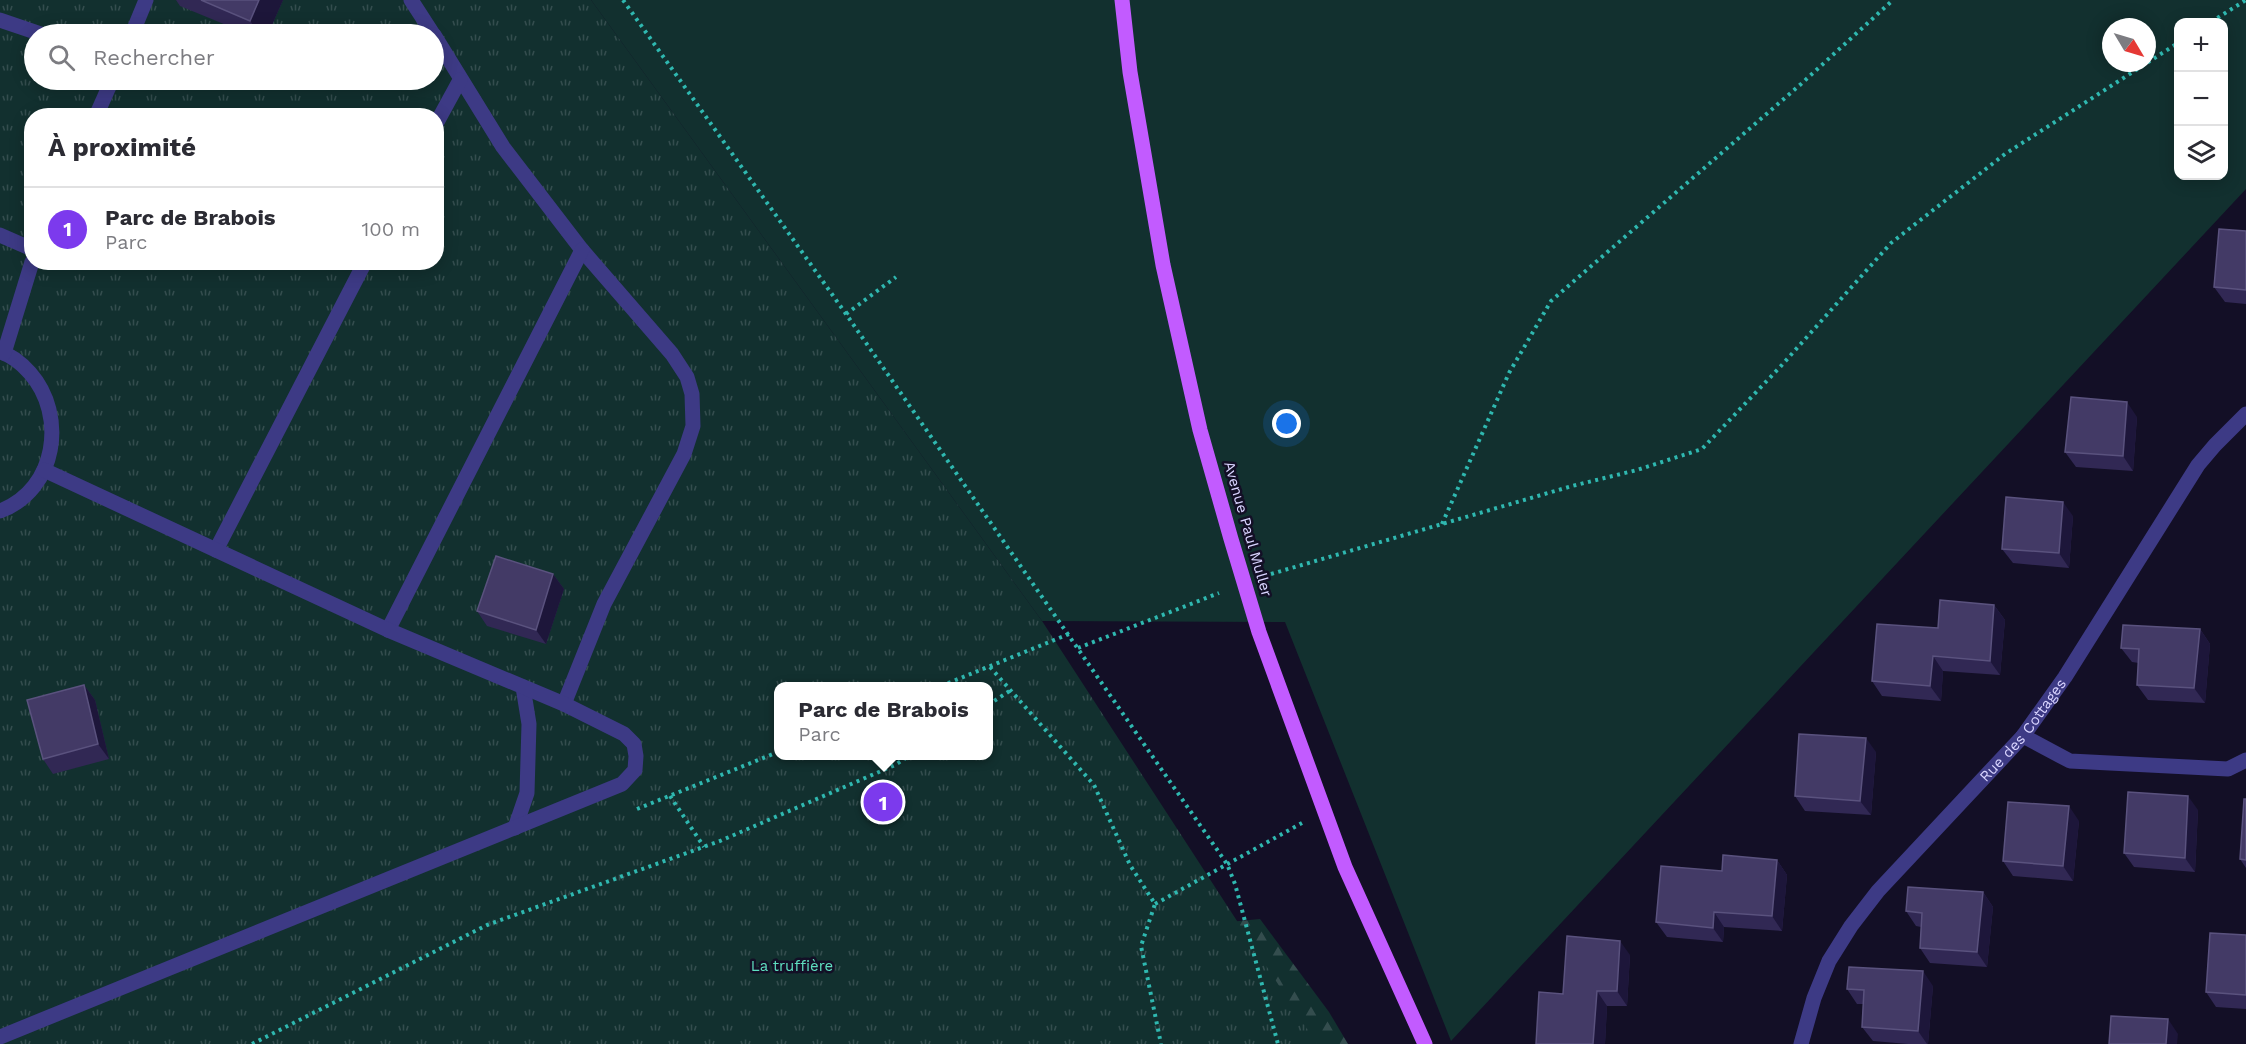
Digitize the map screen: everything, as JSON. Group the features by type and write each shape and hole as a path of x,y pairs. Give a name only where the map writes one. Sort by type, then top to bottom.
{"main road":[{"name":"Avenue Paul Muller","path":"1122,0 1130,72 1163,265 1200,430 1244,583 1259,632 1350,878 1425,1044"}],"street":[{"path":"136,24 146,0"},
{"path":"411,0 426,24"},
{"path":"0,20 24,28"},
{"path":"444,53 503,147 582,250 672,354 687,377 692,394 693,426 684,454 604,604 564,704"},
{"path":"444,109 460,80"},
{"path":"100,108 108,90"},
{"path":"0,236 24,246"},
{"path":"388,630 582,250"},
{"path":"0,511 8,508 29,492 44,470 51,448 53,425 48,403 38,382 23,365 2,352 29,270"},
{"path":"216,550 361,270"},
{"name":"Rue des Cottages","path":"1801,1044 1814,998 1829,961 1851,926 1878,891 2023,736 2065,677 2198,465 2246,414"},
{"path":"0,1037 622,784 635,770 634,744 624,734 564,704 388,630 44,470"},
{"path":"515,828 527,793 529,724 523,687"},
{"path":"2023,736 2070,761 2228,769 2246,760"}],"path":[{"path":"623,0 846,314 1227,864 1235,884 1278,1044"},
{"path":"1442,524 1509,374 1551,301 1801,84 1893,0"},
{"path":"2217,18 2246,0"},
{"path":"1269,575 1637,470 1702,449 1781,366 1891,243 2005,154 2174,46"},
{"path":"846,314 896,277"},
{"path":"1078,648 1244,583"},
{"path":"953,682 1069,634"},
{"path":"990,667 1094,785 1130,865 1155,904"},
{"path":"993,702 1011,690"},
{"path":"252,1044 488,925 704,847 903,760"},
{"path":"670,796 704,847"},
{"path":"1161,1044 1141,946 1155,904 1324,811"}],"green space":[{"name":"La truffière","path":"0,0 591,0 1042,621 1317,1044 0,1044"},
{"path":"591,0 2246,0 2246,189 1451,1041 1285,622 1042,621"},
{"path":"1260,919 1329,1012 1348,1044 1246,1044 1168,928"}],"building":[{"path":"201,0 259,0 250,21"},
{"path":"2219,229 2246,231 2246,290 2214,287"},
{"path":"2071,397 2127,402 2123,456 2065,452"},
{"path":"2006,497 2063,502 2059,553 2002,549"},
{"path":"496,556 553,574 536,630 477,611"},
{"path":"1940,600 1994,605 1990,661 1933,656 1930,686 1872,681 1877,624 1938,628"},
{"path":"2123,625 2200,629 2194,688 2137,685 2139,649 2121,648"},
{"path":"84,685 98,744 43,759 27,700"},
{"path":"1799,734 1866,738 1860,801 1795,796"},
{"path":"2128,792 2188,796 2185,858 2124,853"},
{"path":"2244,799 2246,799 2246,860 2240,859"},
{"path":"2008,802 2069,806 2063,866 2003,861"},
{"path":"1723,855 1777,860 1772,916 1714,912 1713,928 1656,922 1661,866 1722,871"},
{"path":"1908,887 1983,892 1977,952 1920,948 1922,913 1906,911"},
{"path":"2210,933 2246,935 2246,995 2206,992"},
{"path":"1567,936 1620,941 1617,991 1597,991 1593,1044 1536,1044 1539,992 1563,994"},
{"path":"1849,967 1923,971 1918,1031 1862,1027 1864,990 1847,989"},
{"path":"2111,1016 2168,1019 2166,1044 2109,1044"}],"place":[{"name":"Parc de Brabois","path":"883,802"}]}
